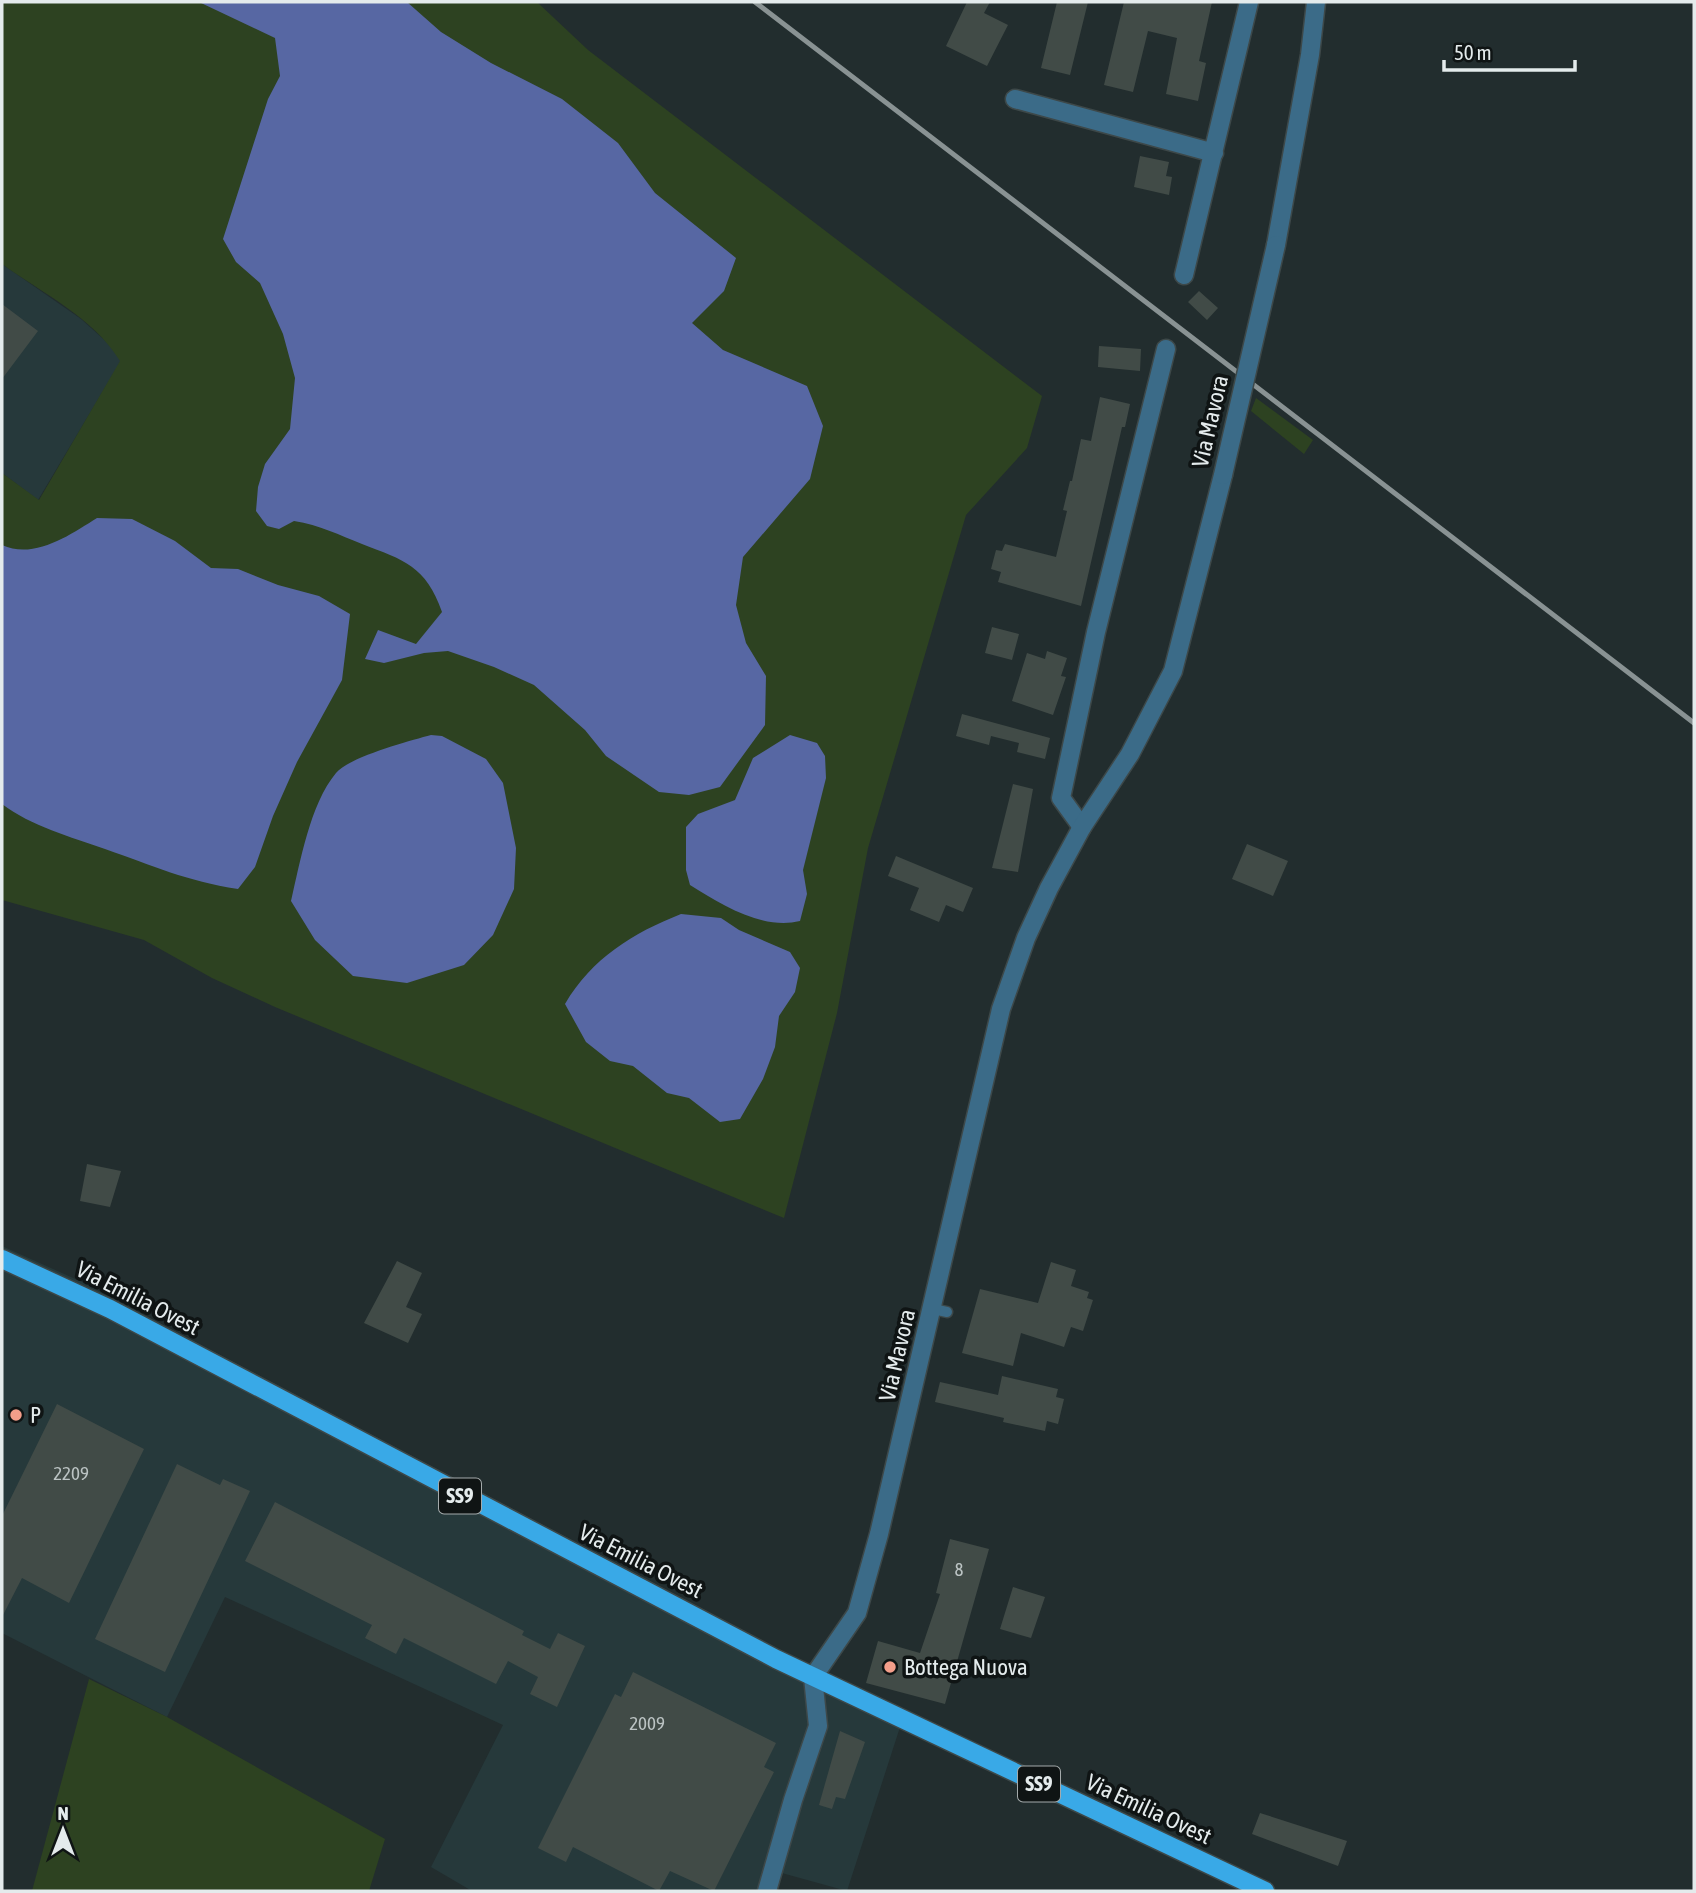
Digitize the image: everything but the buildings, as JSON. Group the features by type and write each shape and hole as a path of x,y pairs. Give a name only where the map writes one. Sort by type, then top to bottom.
{"main road":[{"name":"Via Emilia Ovest","path":"2,1259 121,1315 446,1489 813,1677 1265,1891"}],"street":[{"path":"1184,275 1249,2"},
{"name":"Via Mavora","path":"813,1677 857,1613 885,1533 940,1311 1001,1009 1032,926 1082,828 1130,754 1173,671 1223,475 1276,245 1310,55 1316,2"},
{"path":"1015,99 1214,153"},
{"path":"1082,828 1061,799 1096,632 1166,349"},
{"path":"767,1891 818,1726 813,1677"}],"shaded area":[{"path":"2,264 81,319 110,345 121,361 38,500 2,473"},
{"path":"2,1246 82,1282 775,1647 901,1724 847,1891 771,1870 763,1891 472,1891 431,1867 503,1725 225,1597 167,1717 2,1633"}],"green space":[{"path":"2,2 537,2 588,50 1042,396 1027,448 966,515 868,848 837,1013 784,1218 275,1007 212,978 144,940 2,900 2,473 39,500 120,361 82,319 2,264"},
{"path":"1256,398 1313,440 1304,454 1251,411"},
{"path":"89,1679 167,1717 385,1839 369,1891 32,1891"}],"water":[{"path":"199,2 407,2 441,32 491,63 562,99 618,143 655,193 736,258 724,291 692,323 723,350 807,386 823,426 810,479 743,557 736,605 746,643 766,676 765,725 720,787 689,795 659,792 606,756 585,730 534,685 494,667 448,651 424,653 384,663 365,659 378,630 416,644 442,612 429,584 421,574 402,560 303,523 294,521 279,529 267,526 256,511 258,487 265,464 290,429 295,378 283,334 260,283 236,262 223,239 268,99 280,76 275,38"},
{"path":"97,518 132,519 175,541 211,568 238,569 278,585 319,596 350,614 342,680 297,762 273,816 255,867 238,889 186,877 65,835 38,825 2,804 2,545 14,549 39,548 64,538"},
{"path":"431,735 442,736 486,759 503,783 516,848 514,889 493,935 464,965 407,983 353,976 315,940 291,901 313,817 327,786 343,767 380,750"},
{"path":"790,735 817,743 825,756 826,778 803,870 807,894 800,921 786,923 743,914 690,885 686,870 686,827 698,814 735,800 753,758"},
{"path":"681,914 721,918 739,930 790,952 800,968 795,992 779,1016 775,1047 763,1079 740,1119 720,1122 689,1098 667,1093 633,1066 610,1061 586,1042 565,1004 588,973 615,949 646,930"}],"railway":[{"path":"755,2 1694,723"}],"place":[{"name":"P","path":"16,1415"},
{"name":"Bottega Nuova","path":"890,1667"}]}
